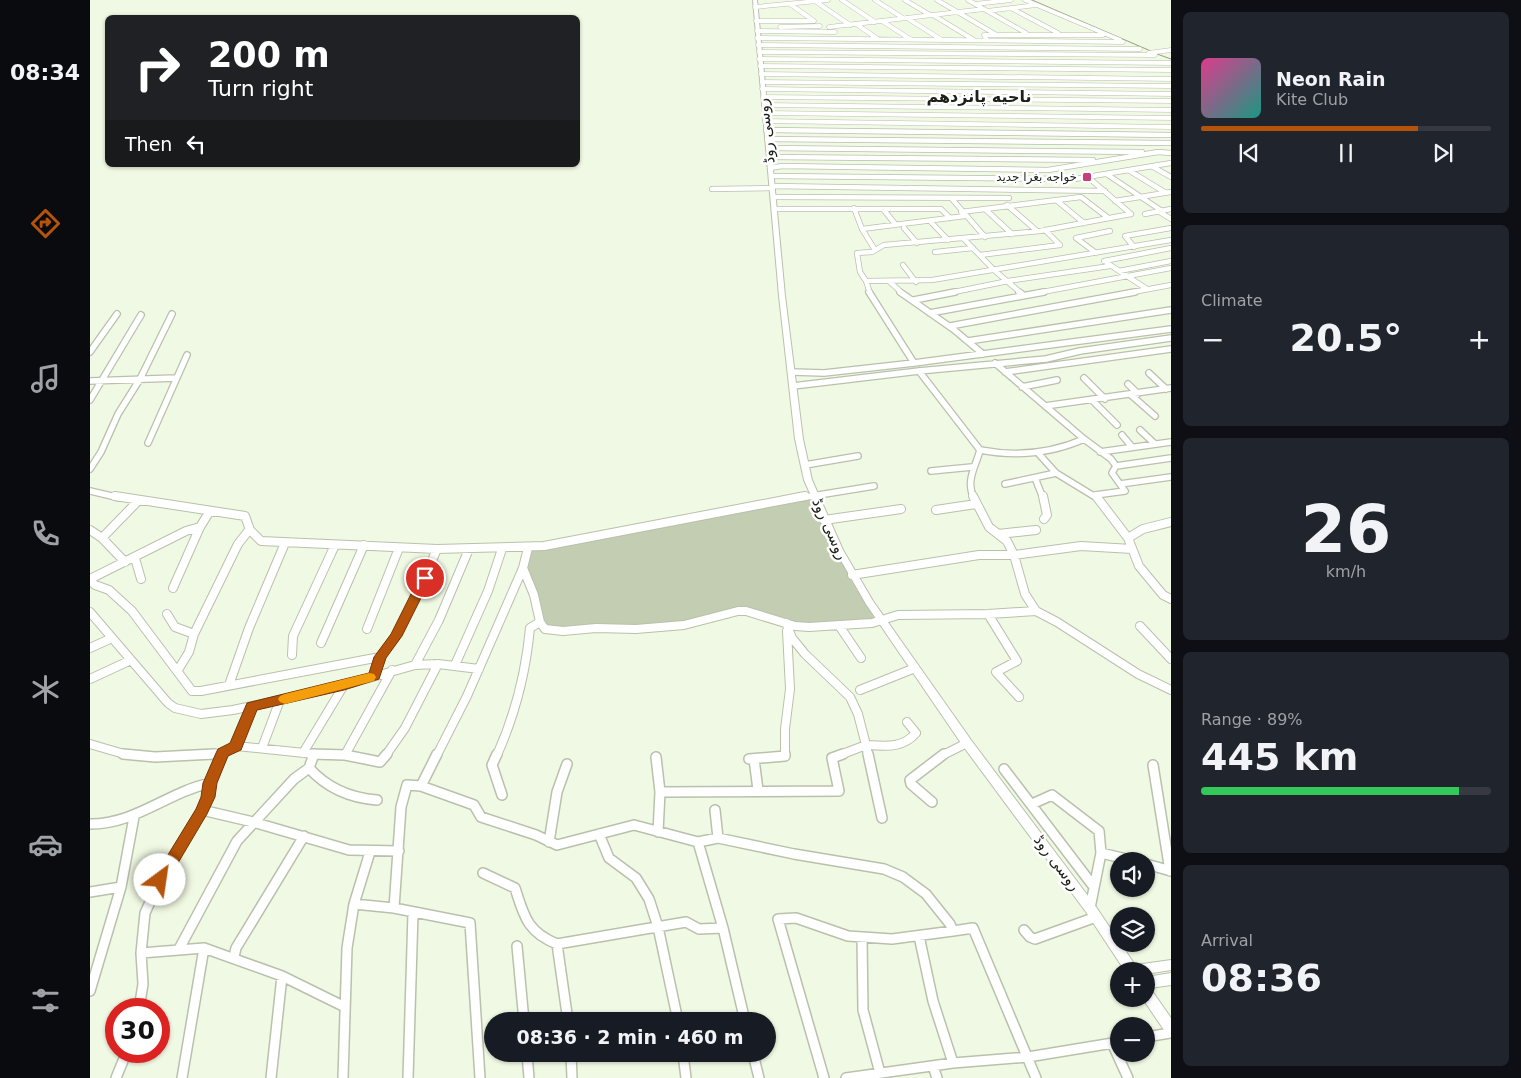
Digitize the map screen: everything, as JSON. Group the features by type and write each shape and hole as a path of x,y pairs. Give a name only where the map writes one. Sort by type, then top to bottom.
{"main road":[{"name":"روسی روڈ","path":"755,4 765,122 798,439 824,520 852,575 915,668 967,743 1093,913 1126,962"},
{"path":"1155,967 1171,965"},
{"path":"1155,982 1171,979"},
{"path":"1155,1005 1171,1029"}],"street":[{"path":"755,4 807,0"},
{"path":"755,4 790,4 828,0"},
{"path":"842,0 876,22"},
{"path":"875,0 942,40"},
{"path":"905,0 974,40"},
{"path":"937,0 996,34"},
{"path":"968,0 1028,34"},
{"path":"975,4 1011,0"},
{"path":"1025,0 1171,62"},
{"path":"815,1 850,25"},
{"path":"758,43 820,26 790,4"},
{"path":"845,38 829,27 1037,5"},
{"path":"1011,8 1061,35"},
{"path":"758,43 814,21"},
{"path":"882,21 910,39"},
{"path":"856,24 878,39"},
{"path":"758,43 835,32"},
{"path":"987,40 984,35 1108,35"},
{"path":"758,43 828,38 1123,42"},
{"path":"828,38 854,148 862,168 868,208"},
{"path":"955,40 1021,179"},
{"path":"1082,42 1155,143"},
{"path":"758,43 1140,49"},
{"path":"758,43 831,52 1155,55"},
{"path":"758,43 834,58 1171,62"},
{"path":"758,43 835,66 1171,70"},
{"path":"1150,53 1171,50"},
{"path":"1160,51 1171,55"},
{"path":"761,74 1171,78"},
{"path":"762,85 838,81 1171,86"},
{"path":"762,85 840,89 1171,94"},
{"path":"763,97 1171,101"},
{"path":"764,105 1171,110"},
{"path":"765,113 1171,118"},
{"path":"765,122 1171,126"},
{"path":"766,130 1171,135"},
{"path":"767,139 1171,143"},
{"path":"768,148 1171,152"},
{"path":"770,168 782,166 1048,170 1158,152"},
{"path":"769,157 1112,160"},
{"path":"771,176 1089,178 1171,163"},
{"path":"1153,167 1171,178"},
{"path":"1130,171 1168,192"},
{"path":"1108,175 1171,219"},
{"path":"926,178 932,198"},
{"path":"914,364 868,290 866,281 860,272 857,253 875,250 884,245 1037,232 1107,217 1131,214 1089,178"},
{"path":"712,189 864,187 1105,191"},
{"path":"1115,201 1168,192"},
{"path":"774,197 1009,198"},
{"path":"862,228 950,218 985,209 1081,197 1107,217"},
{"path":"1001,198 1037,232"},
{"path":"952,199 963,214 985,237"},
{"path":"1056,200 1084,223"},
{"path":"854,208 862,228 875,250"},
{"path":"883,208 896,225"},
{"path":"774,209 940,209 950,218"},
{"path":"913,209 948,240"},
{"path":"985,209 1012,234"},
{"path":"1144,214 1171,209"},
{"path":"904,228 917,243"},
{"path":"1134,247 1124,236 1171,228"},
{"path":"980,255 1060,245 1044,230"},
{"path":"1110,231 1076,238 1110,266 1147,290"},
{"path":"964,239 994,270 1022,294"},
{"path":"866,281 916,282 1171,240"},
{"path":"935,252 973,248"},
{"path":"1104,261 1171,248"},
{"path":"1120,271 1171,261"},
{"path":"903,265 916,282"},
{"path":"914,300 1008,282 1110,266"},
{"path":"930,313 1022,294 1171,268"},
{"path":"890,282 899,292 914,300 950,326 984,354"},
{"path":"950,326 1171,285"},
{"path":"968,341 1171,310"},
{"path":"90,352 117,314"},
{"path":"90,400 141,314"},
{"path":"90,469 101,452 118,414 140,379 172,314"},
{"path":"792,372 824,373 914,364 1171,329"},
{"path":"793,386 919,371 1046,359 1080,351 1171,338"},
{"path":"1005,372 1171,349"},
{"path":"148,443 187,355"},
{"path":"995,363 1084,439 1111,459 1116,466"},
{"path":"919,371 980,450 1014,456 1062,450 1084,439"},
{"path":"1149,373 1169,389"},
{"path":"90,382 176,378"},
{"path":"1084,378 1105,399"},
{"path":"1022,387 1057,380"},
{"path":"1128,384 1138,394"},
{"path":"1046,406 1169,389"},
{"path":"1131,395 1155,416"},
{"path":"1093,401 1117,426"},
{"path":"1140,430 1155,444"},
{"path":"1122,435 1132,448"},
{"path":"1100,452 1171,442"},
{"path":"980,450 977,461 972,467 970,491 989,527 1007,541 1014,555 1025,594 1036,611 1064,626 1138,674 1171,690"},
{"path":"1038,452 1056,473 1095,495 1128,538 1138,566 1163,595 1171,599"},
{"path":"805,465 858,456"},
{"path":"1116,466 1171,458"},
{"path":"1095,495 1125,492 1112,473 1116,466"},
{"path":"931,471 972,467"},
{"path":"1004,484 1056,473"},
{"path":"1120,484 1171,477"},
{"path":"1035,478 1042,491 1047,515 1044,520"},
{"path":"90,491 138,501 245,516 249,530 253,536 261,541 399,548 502,549 528,548 815,494 874,486"},
{"path":"102,538 138,501"},
{"path":"936,510 976,504"},
{"path":"824,520 901,509"},
{"path":"173,588 200,527 210,511"},
{"path":"1128,538 1135,532 1148,527 1171,522"},
{"path":"200,527 171,538 90,580 95,585 109,590 132,611 192,691 201,691 380,657"},
{"path":"90,530 102,538 125,562"},
{"path":"178,670 189,652 194,634 238,544 249,530"},
{"path":"998,534 1036,530"},
{"path":"229,685 249,628 285,543"},
{"path":"292,655 293,636 335,544"},
{"path":"321,643 364,545"},
{"path":"852,575 979,555 1014,555 1081,546 1132,549"},
{"path":"367,629 399,548"},
{"path":"421,786 479,668 523,568 528,548"},
{"path":"374,676 380,657 396,636 418,593 437,549"},
{"path":"415,665 439,620 469,549"},
{"path":"455,665 488,591 502,549"},
{"path":"134,558 141,579"},
{"path":"523,568 534,595 540,622 545,630 636,629 684,625 746,611 786,627 809,628 883,621 898,615 988,614 1036,611"},
{"path":"167,614 174,627 194,634"},
{"path":"988,614 1017,661 996,672 1019,697"},
{"path":"91,615 175,708 196,714 280,700 344,685 415,665 438,664 479,668"},
{"path":"502,795 492,766 520,687 530,628 540,622"},
{"path":"840,626 862,658"},
{"path":"1140,626 1171,659"},
{"path":"786,627 833,682 849,696 859,716 882,818"},
{"path":"758,790 751,759 785,756 790,688 786,627"},
{"path":"90,648 112,638"},
{"path":"90,679 132,660"},
{"path":"90,744 124,754 155,757 223,753 236,746 314,754 345,755 380,762 388,754 406,725 438,664"},
{"path":"860,690 915,668"},
{"path":"345,755 392,670"},
{"path":"303,753 344,685"},
{"path":"262,748 277,713 280,700"},
{"path":"236,746 252,706"},
{"path":"660,792 839,791 832,758 866,745 893,746 905,744 916,733 907,722"},
{"path":"932,802 911,784 910,780 948,750 967,743"},
{"path":"141,998 143,984 141,953 145,913 160,880 202,810 208,797 210,783 223,753"},
{"path":"179,949 237,841 294,779 309,768 314,754"},
{"path":"656,757 660,792 658,832"},
{"path":"549,842 557,792 567,764"},
{"path":"1153,765 1170,871 1155,867"},
{"path":"309,768 317,779 338,790 359,800 376,800"},
{"path":"1004,769 1094,887"},
{"path":"90,824 98,825 134,817 190,788 210,783"},
{"path":"394,908 401,807 407,784 421,786 474,805 481,817 510,828 536,834 557,845 634,825 698,842 718,838 794,854 884,869 903,877 926,894 950,924 953,931"},
{"path":"1024,930 1030,937 1035,939 1093,913 1094,887 1101,853 1099,831 1054,795 1032,804"},
{"path":"202,810 253,822 349,850 370,852 399,851"},
{"path":"715,810 718,838"},
{"path":"90,991 121,886 134,817"},
{"path":"599,834 609,858 636,878 642,885 658,927 676,1012"},
{"path":"234,958 236,948 304,836"},
{"path":"698,842 723,928 743,1012"},
{"path":"343,1078 347,948 354,904 370,852"},
{"path":"1101,853 1110,855"},
{"path":"484,873 515,888 529,927 542,939 557,944 686,922 693,928 703,931 723,928"},
{"path":"90,892 121,886"},
{"path":"354,904 394,908 470,923 480,1078"},
{"path":"408,1078 413,913"},
{"path":"824,1078 778,919 796,918 848,936 892,939 973,928 1036,1078"},
{"path":"919,936 928,985 942,1035 954,1063"},
{"path":"862,937 863,1010 880,1073"},
{"path":"557,944 567,1012"},
{"path":"518,946 523,1012"},
{"path":"141,953 204,948 282,976 345,1007"},
{"path":"182,1078 204,948"},
{"path":"271,1078 282,976"},
{"path":"1155,1036 1171,1033"},
{"path":"846,1078 954,1063 1028,1057 1110,1043"},
{"path":"528,1062 529,1078"},
{"path":"571,1062 572,1078"},
{"path":"683,1062 686,1078"},
{"path":"755,1062 759,1078"},
{"path":"1122,1062 1128,1078"},
{"path":"116,1078 122,1063"},
{"path":"933,1066 937,1078"}],"green space":[{"path":"815,494 824,520 883,621 809,627 746,611 684,625 545,629 526,579 528,548"}],"waterway":[{"path":"1032,0 1153,52"},
{"path":"1157,54 1171,59"}],"slow traffic":[{"path":"285,699 369,677"}],"place":[{"name":"خواجه بغرا جدید","path":"1087,177"}],"district":[{"name":"ناحیه پانزدهم","path":"979,96"}],"route":[{"path":"160,880 202,810 208,797 210,783 223,753 236,746 252,706 344,685 374,676 380,657 396,636 425,578"}]}
